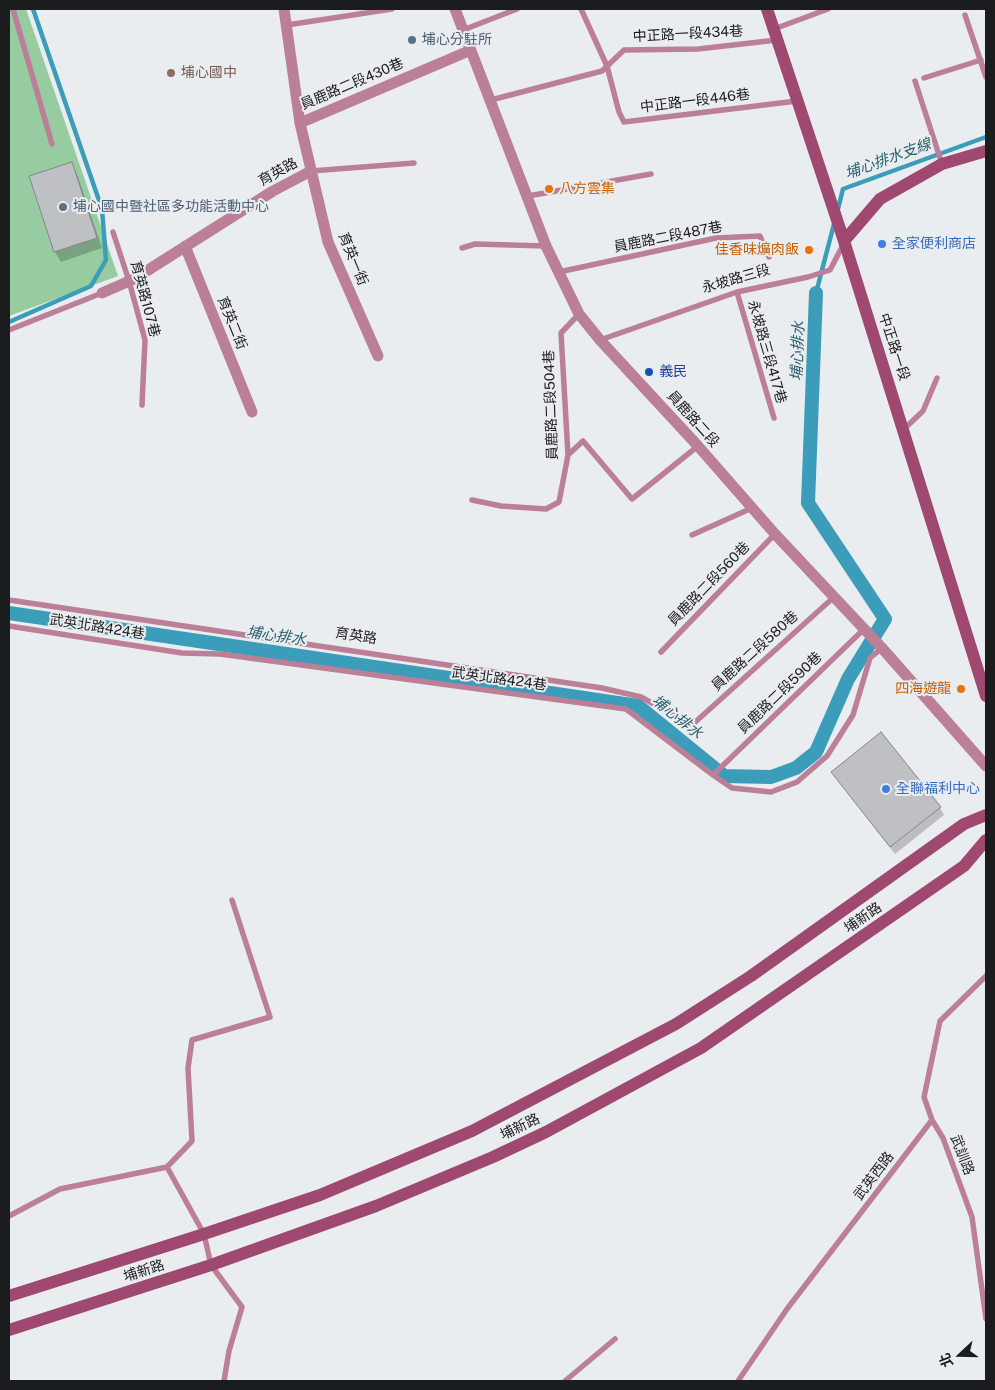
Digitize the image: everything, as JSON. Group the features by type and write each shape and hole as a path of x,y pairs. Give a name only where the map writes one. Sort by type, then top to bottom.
{"street":[{"name":"育英路","path":"102,293 129,281 273,190 311,170 300,123 284,9"},
{"name":"員鹿路二段","path":"455,9 546,246 579,314 600,340 698,446 775,534 882,648 986,766"},
{"name":"中正路一段","path":"767,9 904,429 986,696"},
{"name":"員鹿路二段430巷","path":"300,123 471,50"},
{"name":"永坡路三段","path":"844,242 880,199 942,164 986,151"},
{"name":"育英一街","path":"311,170 328,242 378,356"},
{"name":"育英二街","path":"185,246 252,412"},
{"name":"埔新路","path":"9,1296 204,1234 320,1194 472,1131 668,1029 751,976 964,824 986,816"},
{"name":"埔新路","path":"9,1330 211,1265 376,1206 493,1157 546,1132 692,1053 964,866 986,840"}],"lane":[{"path":"14,9 52,144"},
{"path":"287,25 392,9"},
{"path":"463,30 517,9"},
{"path":"581,9 607,66"},
{"name":"中正路一段434巷","path":"491,100 602,71 624,50 698,49 775,35 828,9"},
{"path":"965,15 986,76"},
{"path":"924,78 980,60"},
{"name":"中正路一段446巷","path":"607,66 618,112 624,122 798,101"},
{"path":"915,81 942,164"},
{"path":"311,170 414,163"},
{"path":"528,196 651,174"},
{"name":"育英路107巷","path":"113,232 145,340 142,405"},
{"name":"員鹿路二段487巷","path":"559,272 716,238 760,236 769,257"},
{"name":"永坡路三段","path":"600,340 737,292 808,277 830,270 844,242"},
{"path":"462,248 475,244 546,246"},
{"name":"永坡路三段417巷","path":"737,292 774,418"},
{"name":"育英路","path":"9,330 102,293"},
{"name":"員鹿路二段504巷","path":"472,500 501,506 546,508 559,502 568,454 560,333 579,314"},
{"path":"904,429 923,410 937,378"},
{"path":"568,454 583,441 632,499 698,446"},
{"path":"692,535 752,508"},
{"name":"員鹿路二段560巷","path":"661,652 775,534"},
{"name":"員鹿路二段580巷","path":"692,724 834,597"},
{"name":"育英路","path":"9,600 602,688 641,697 692,724"},
{"name":"武英北路424巷","path":"9,626 182,653 220,654 626,709 732,788 771,792 797,782 827,756 854,714 870,658 882,648"},
{"name":"員鹿路二段590巷","path":"713,775 864,629"},
{"path":"9,1216 60,1189 167,1167 192,1141 188,1068 192,1040 270,1017 232,900"},
{"path":"932,1120 924,1097 940,1021 986,976"},
{"name":"武訓路","path":"932,1120 943,1138 972,1217 986,1319"},
{"name":"武英西路","path":"738,1381 788,1309 932,1120"},
{"path":"167,1167 204,1234 211,1265 242,1307 229,1351 224,1381"},
{"path":"565,1381 615,1339"}],"green space":[{"path":"9,9 26,9 118,276 9,316"}],"building":[{"name":"埔心國中暨社區多功能活動中心","path":"72,162 97,238 54,252 29,176"},
{"name":"全聯福利中心","path":"881,732 941,807 890,847 831,772"}],"waterway":[{"path":"9,322 91,286 106,260 102,209 33,9"},
{"name":"埔心排水支線","path":"838,209 843,189 986,137"},
{"name":"埔心排水支線","path":"816,293 834,224"},
{"name":"埔心排水","path":"9,613 638,706 724,776 771,777 796,768 816,752 848,679 885,619 808,503 816,293"}],"place":[{"name":"埔心分駐所","path":"412,40"},
{"name":"埔心國中","path":"171,73"},
{"name":"八方雲集","path":"549,189"},
{"name":"埔心國中暨社區多功能活動中心","path":"63,207"},
{"name":"全家便利商店","path":"882,244"},
{"name":"佳香味爌肉飯","path":"809,250"},
{"name":"義民","path":"649,372"},
{"name":"四海遊龍","path":"961,689"},
{"name":"全聯福利中心","path":"886,789"}]}
